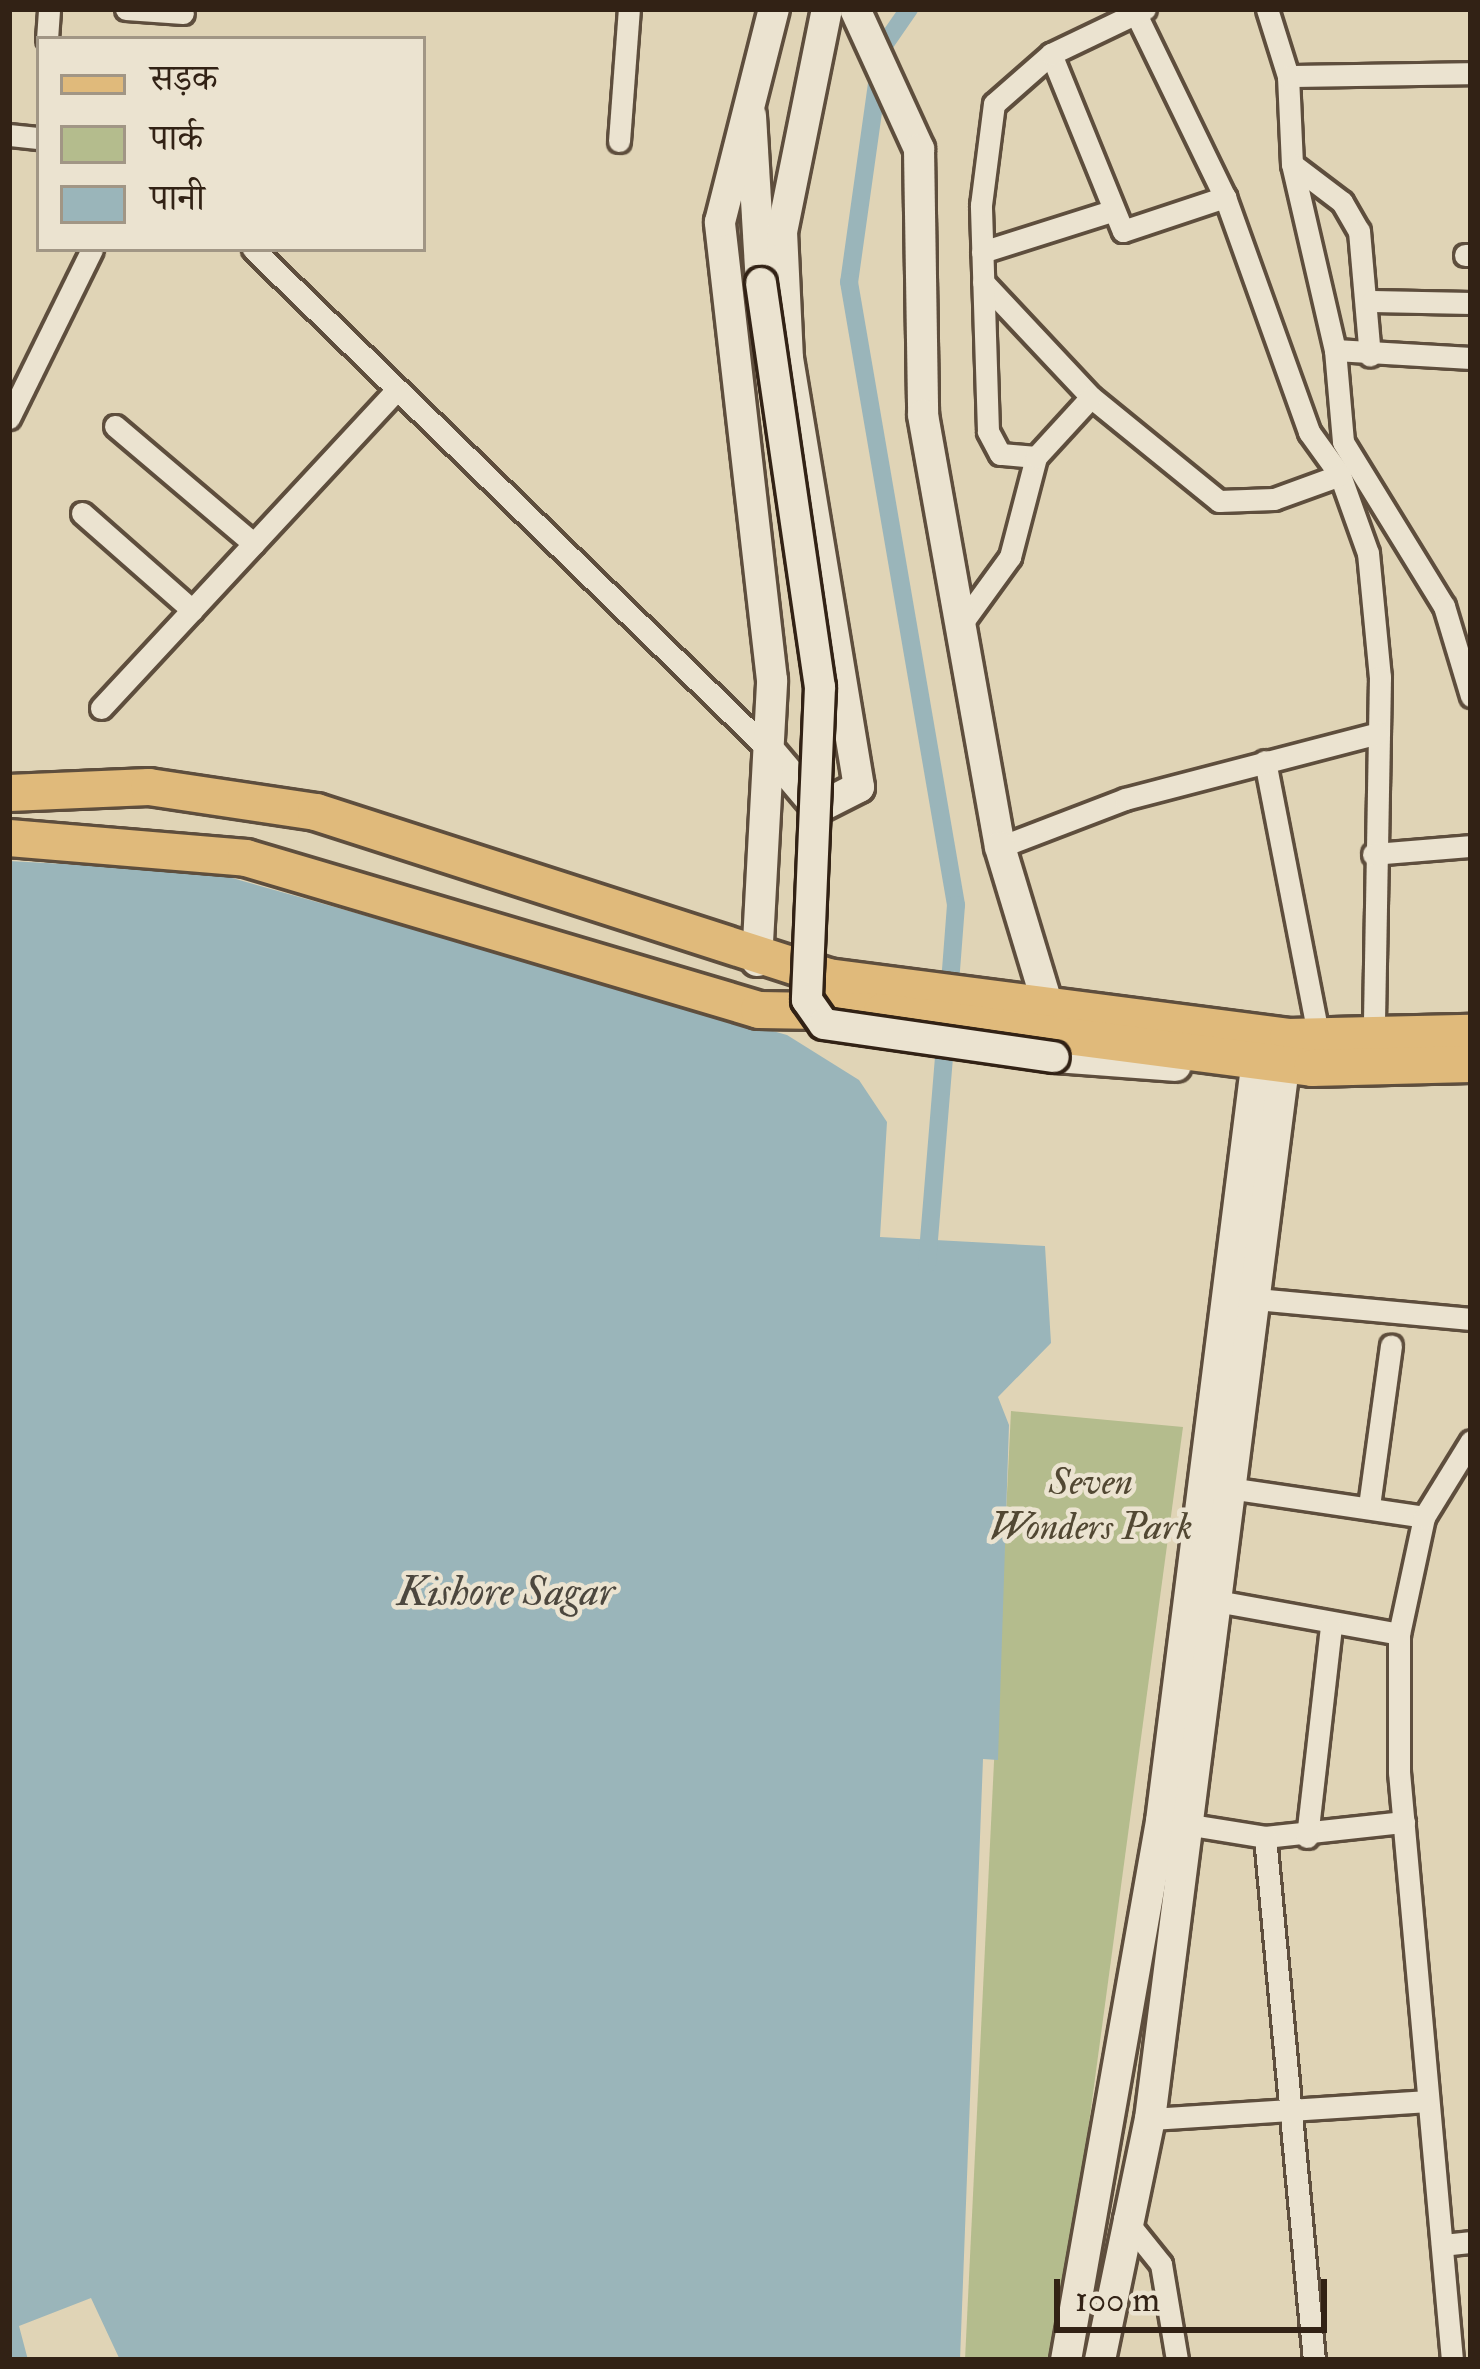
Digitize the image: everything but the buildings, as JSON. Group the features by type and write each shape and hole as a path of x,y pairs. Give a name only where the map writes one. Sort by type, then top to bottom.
{"main road":[{"path":"9,794 149,788 316,812 757,961 881,998 1040,1025 1471,1064"},
{"path":"9,838 246,858 746,1007 881,998"},
{"path":"1274,1049 1374,1037 1471,1033"}],"street":[{"path":"125,9 183,14"},
{"path":"620,141 629,9"},
{"path":"757,961 773,754 764,593 722,292 720,222 774,9"},
{"path":"256,252 392,395 773,754 818,808 859,787 790,373 782,232 827,9"},
{"path":"855,9 919,148 923,415 1000,848 1040,1025"},
{"path":"1267,9 1288,76 1292,164 1335,350 1332,446 1464,643 1471,696"},
{"path":"1036,457 1000,454 988,431 982,252 994,104 1052,54 1140,10 1332,446 1379,609 1372,854 1374,1037"},
{"path":"1052,54 1111,211 1129,231 1225,197"},
{"path":"1288,76 1471,73"},
{"path":"749,96 761,283 820,687 807,1000 824,1024 1040,1025 1199,1068 1274,1049"},
{"path":"1292,164 1342,202 1372,301 1370,356"},
{"path":"982,252 1111,211"},
{"path":"9,418 91,252"},
{"path":"983,282 1091,397 1219,501 1274,500 1340,475"},
{"path":"1372,301 1471,303"},
{"path":"1335,350 1370,356 1471,358"},
{"path":"101,709 392,395"},
{"path":"962,623 1010,557 1036,457 1091,397"},
{"path":"116,426 254,544"},
{"path":"82,514 192,610"},
{"path":"1000,848 1265,760 1379,733"},
{"path":"1100,2360 1124,2218 1150,2119 1176,1823 1274,1049 1265,760"},
{"path":"1372,854 1471,846"},
{"path":"1244,1298 1471,1319"},
{"path":"1066,2360 1222,1602 1235,1489 1244,1298"},
{"path":"1369,1506 1391,1346"},
{"path":"1452,2360 1425,2101 1404,1822 1399,1634 1424,1517 1471,1441"},
{"path":"1235,1489 1424,1517"},
{"path":"1222,1602 1331,1628 1399,1634"},
{"path":"1307,1837 1331,1628"},
{"path":"1176,1823 1264,1837 1307,1837 1404,1822"},
{"path":"1264,1837 1286,2110 1314,2360"},
{"path":"1150,2119 1425,2101"},
{"path":"1124,2218 1161,2264 1177,2360"},
{"path":"1442,2245 1471,2242"}],"green space":[{"name":"Seven Wonders Park","path":"1011,1411 1183,1427 1057,2360 965,2360"}],"water":[{"name":"Kishore Sagar","path":"9,861 211,872 787,1035 859,1080 887,1122 880,1237 1045,1246 1051,1343 998,1397 1009,1425 998,1760 983,1759 960,2360 120,2360 91,2298 19,2326 28,2360 9,2360"}],"waterway":[{"path":"909,9 882,48 849,282 956,905 949,995"},
{"path":"927,1264 946,1034"}]}
